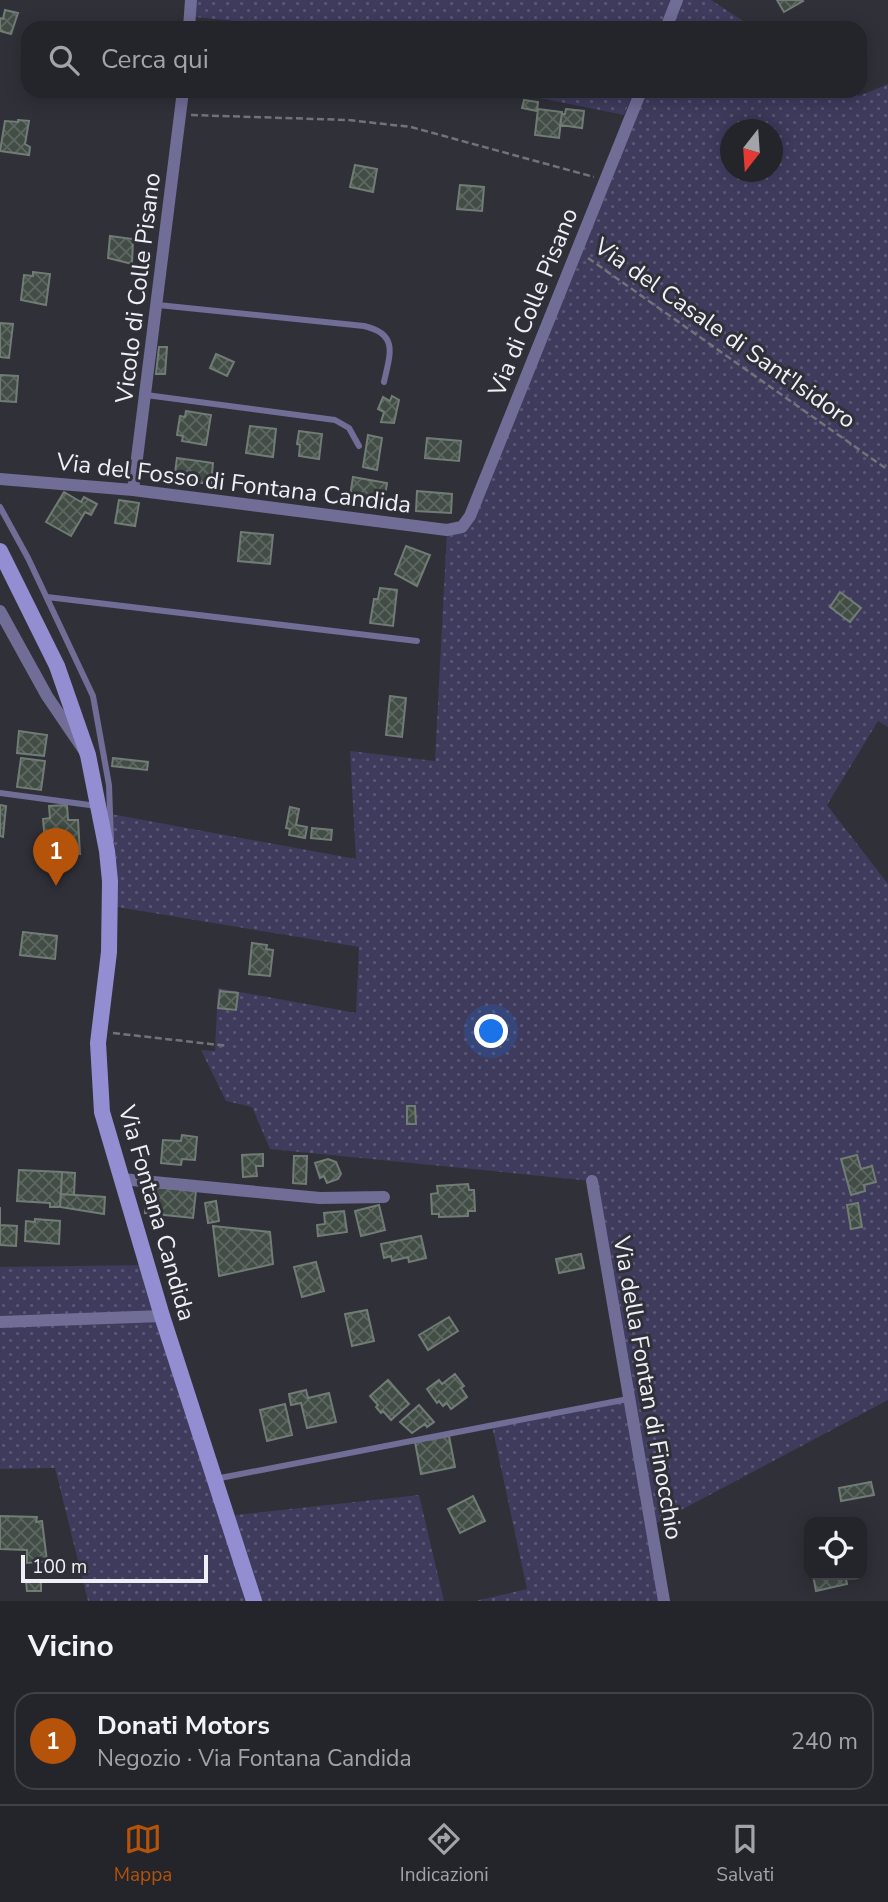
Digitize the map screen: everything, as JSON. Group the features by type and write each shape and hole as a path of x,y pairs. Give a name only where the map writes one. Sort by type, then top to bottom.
{"main road":[{"name":"Via Fontana Candida","path":"0,551 57,666 88,755 108,859 111,906 110,943 99,1031 101,1101 106,1130 254,1601"}],"street":[{"path":"190,21 191,0"},
{"path":"669,21 677,0"},
{"name":"Vicolo di Colle Pisano","path":"133,490 182,98"},
{"name":"Via di Colle Pisano","path":"462,527 470,516 638,98"},
{"name":"Via del Fosso di Fontana Candida","path":"0,480 133,490 447,530 462,527"},
{"path":"0,611 51,703 88,755"},
{"path":"122,1180 320,1198 384,1197"},
{"name":"Via della Fontan di Finocchio","path":"592,1181 664,1601"},
{"path":"0,1322 162,1315"}],"lane":[{"path":"158,305 375,329 387,336 389,344 384,382"},
{"path":"146,395 335,420 349,428 359,446"},
{"path":"0,507 19,539 94,700 111,796 112,828 108,859"},
{"path":"47,597 417,640"},
{"path":"0,793 99,806"},
{"path":"215,1479 628,1399"}],"path":[{"path":"181,114 341,120 411,127 605,180"},
{"name":"Via del Casale di Sant'Isidoro","path":"576,250 888,470"},
{"path":"99,1031 228,1046"}],"shaded area":[{"path":"195,0 672,0 663,21 236,21 194,17"},
{"path":"677,0 711,0 743,21 669,21"},
{"path":"888,84 888,727 878,721 827,805 888,884 888,1400 651,1526 664,1601 475,1601 527,1589 492,1426 628,1399 592,1181 270,1149 252,1107 226,1101 201,1050 215,1051 218,988 356,1013 359,947 111,906 100,812 356,859 350,751 435,761 447,530 462,527 638,98 867,98 867,93"},
{"path":"540,98 631,98 624,115"},
{"path":"147,1265 227,1516 419,1495 444,1601 88,1601 55,1468 0,1469 0,1267"}],"building":[{"path":"777,0 802,0 803,1 784,12"},
{"path":"5,10 18,13 11,34 0,31 0,18 3,19"},
{"path":"524,100 538,102 537,111 522,108"},
{"path":"538,109 562,112 559,138 535,135"},
{"path":"566,109 584,111 582,128 560,125"},
{"path":"5,121 29,121 25,144 30,147 29,155 0,151"},
{"path":"355,165 377,169 373,192 350,187"},
{"path":"460,185 484,187 482,211 457,209"},
{"path":"110,236 133,239 132,264 108,258"},
{"path":"33,272 50,274 46,305 21,300 24,275 33,276"},
{"path":"0,323 13,324 9,358 0,357"},
{"path":"159,347 167,347 165,374 156,374"},
{"path":"216,354 234,362 227,376 210,368"},
{"path":"0,375 18,376 16,402 0,401"},
{"path":"392,396 399,400 394,423 381,422 384,412 378,409 383,397 390,401"},
{"path":"186,411 211,415 206,445 182,441 183,436 177,435 180,416 185,417"},
{"path":"250,426 276,429 273,457 246,453"},
{"path":"299,431 322,434 319,459 299,456"},
{"path":"368,435 382,438 377,470 363,467"},
{"path":"427,438 461,441 459,461 425,458"},
{"path":"177,458 213,463 211,484 174,480"},
{"path":"353,477 387,483 383,509 349,503"},
{"path":"417,491 452,494 451,513 416,511"},
{"path":"64,492 81,502 84,497 97,504 91,515 85,512 71,536 46,522"},
{"path":"119,500 139,503 135,526 115,523"},
{"path":"241,532 273,535 270,564 238,561"},
{"path":"406,546 430,555 417,586 395,574"},
{"path":"380,588 397,590 393,626 370,623 374,599 378,599"},
{"path":"840,592 861,608 850,622 830,607"},
{"path":"390,696 406,698 402,737 386,735"},
{"path":"19,731 47,735 44,756 17,753"},
{"path":"21,758 45,761 41,790 17,787"},
{"path":"113,758 148,762 147,770 112,766"},
{"path":"0,805 6,806 3,837 0,836"},
{"path":"67,805 68,820 78,820 80,854 70,851 71,860 46,853 43,819 50,818 49,806"},
{"path":"290,807 299,809 296,825 307,827 305,838 289,835 290,829 286,828"},
{"path":"312,828 332,830 331,840 311,838"},
{"path":"23,932 57,936 55,959 20,955"},
{"path":"252,943 267,945 266,949 273,950 270,976 249,974"},
{"path":"220,991 238,993 236,1010 218,1008"},
{"path":"407,1106 415,1106 416,1124 407,1124"},
{"path":"182,1135 197,1137 195,1160 182,1159 181,1165 161,1163 163,1140 181,1141"},
{"path":"263,1154 263,1166 256,1166 257,1176 243,1177 242,1155"},
{"path":"857,1155 861,1169 872,1166 876,1182 864,1185 865,1191 851,1195 841,1159"},
{"path":"294,1156 307,1156 306,1184 293,1183"},
{"path":"328,1159 336,1162 341,1174 338,1179 327,1183 324,1176 320,1178 315,1163"},
{"path":"19,1170 62,1172 60,1207 50,1207 50,1203 17,1201"},
{"path":"62,1172 75,1173 74,1195 61,1194"},
{"path":"468,1184 469,1190 474,1190 475,1211 468,1211 468,1216 439,1217 439,1214 432,1214 431,1194 438,1193 437,1186"},
{"path":"148,1186 196,1191 193,1218 145,1213"},
{"path":"61,1194 105,1197 104,1214 60,1207"},
{"path":"216,1201 219,1221 208,1223 205,1203"},
{"path":"858,1203 862,1227 851,1229 847,1205"},
{"path":"379,1205 385,1230 361,1236 355,1211"},
{"path":"344,1211 347,1232 318,1236 317,1225 325,1224 324,1213"},
{"path":"35,1219 60,1221 59,1244 25,1241 26,1221 35,1222"},
{"path":"0,1225 17,1226 16,1246 0,1245"},
{"path":"213,1226 270,1232 273,1264 219,1276"},
{"path":"421,1236 426,1258 409,1262 408,1257 392,1261 391,1256 384,1258 381,1244"},
{"path":"581,1254 584,1268 559,1273 556,1259"},
{"path":"316,1262 324,1291 302,1297 294,1267"},
{"path":"367,1310 374,1341 352,1346 345,1314"},
{"path":"449,1317 458,1331 428,1350 419,1335"},
{"path":"455,1374 464,1386 461,1388 467,1397 451,1409 447,1403 443,1406 439,1401 437,1403 427,1389 439,1380 442,1384"},
{"path":"388,1380 409,1404 391,1420 383,1411 381,1413 370,1396"},
{"path":"306,1390 308,1398 329,1393 336,1422 307,1428 301,1403 291,1405 289,1394"},
{"path":"285,1404 292,1435 267,1441 260,1410"},
{"path":"419,1405 434,1422 427,1427 425,1424 412,1433 400,1422"},
{"path":"449,1436 455,1467 421,1474 415,1442"},
{"path":"871,1482 874,1495 841,1501 839,1488"},
{"path":"473,1496 485,1521 460,1533 448,1509"},
{"path":"0,1516 37,1517 36,1522 42,1521 47,1561 27,1563 27,1550 0,1549"},
{"path":"814,1580 846,1580 847,1584 816,1591"},
{"path":"26,1581 41,1581 41,1591 27,1591"}],"place":[{"name":"Donati Motors","path":"56,886"}]}
